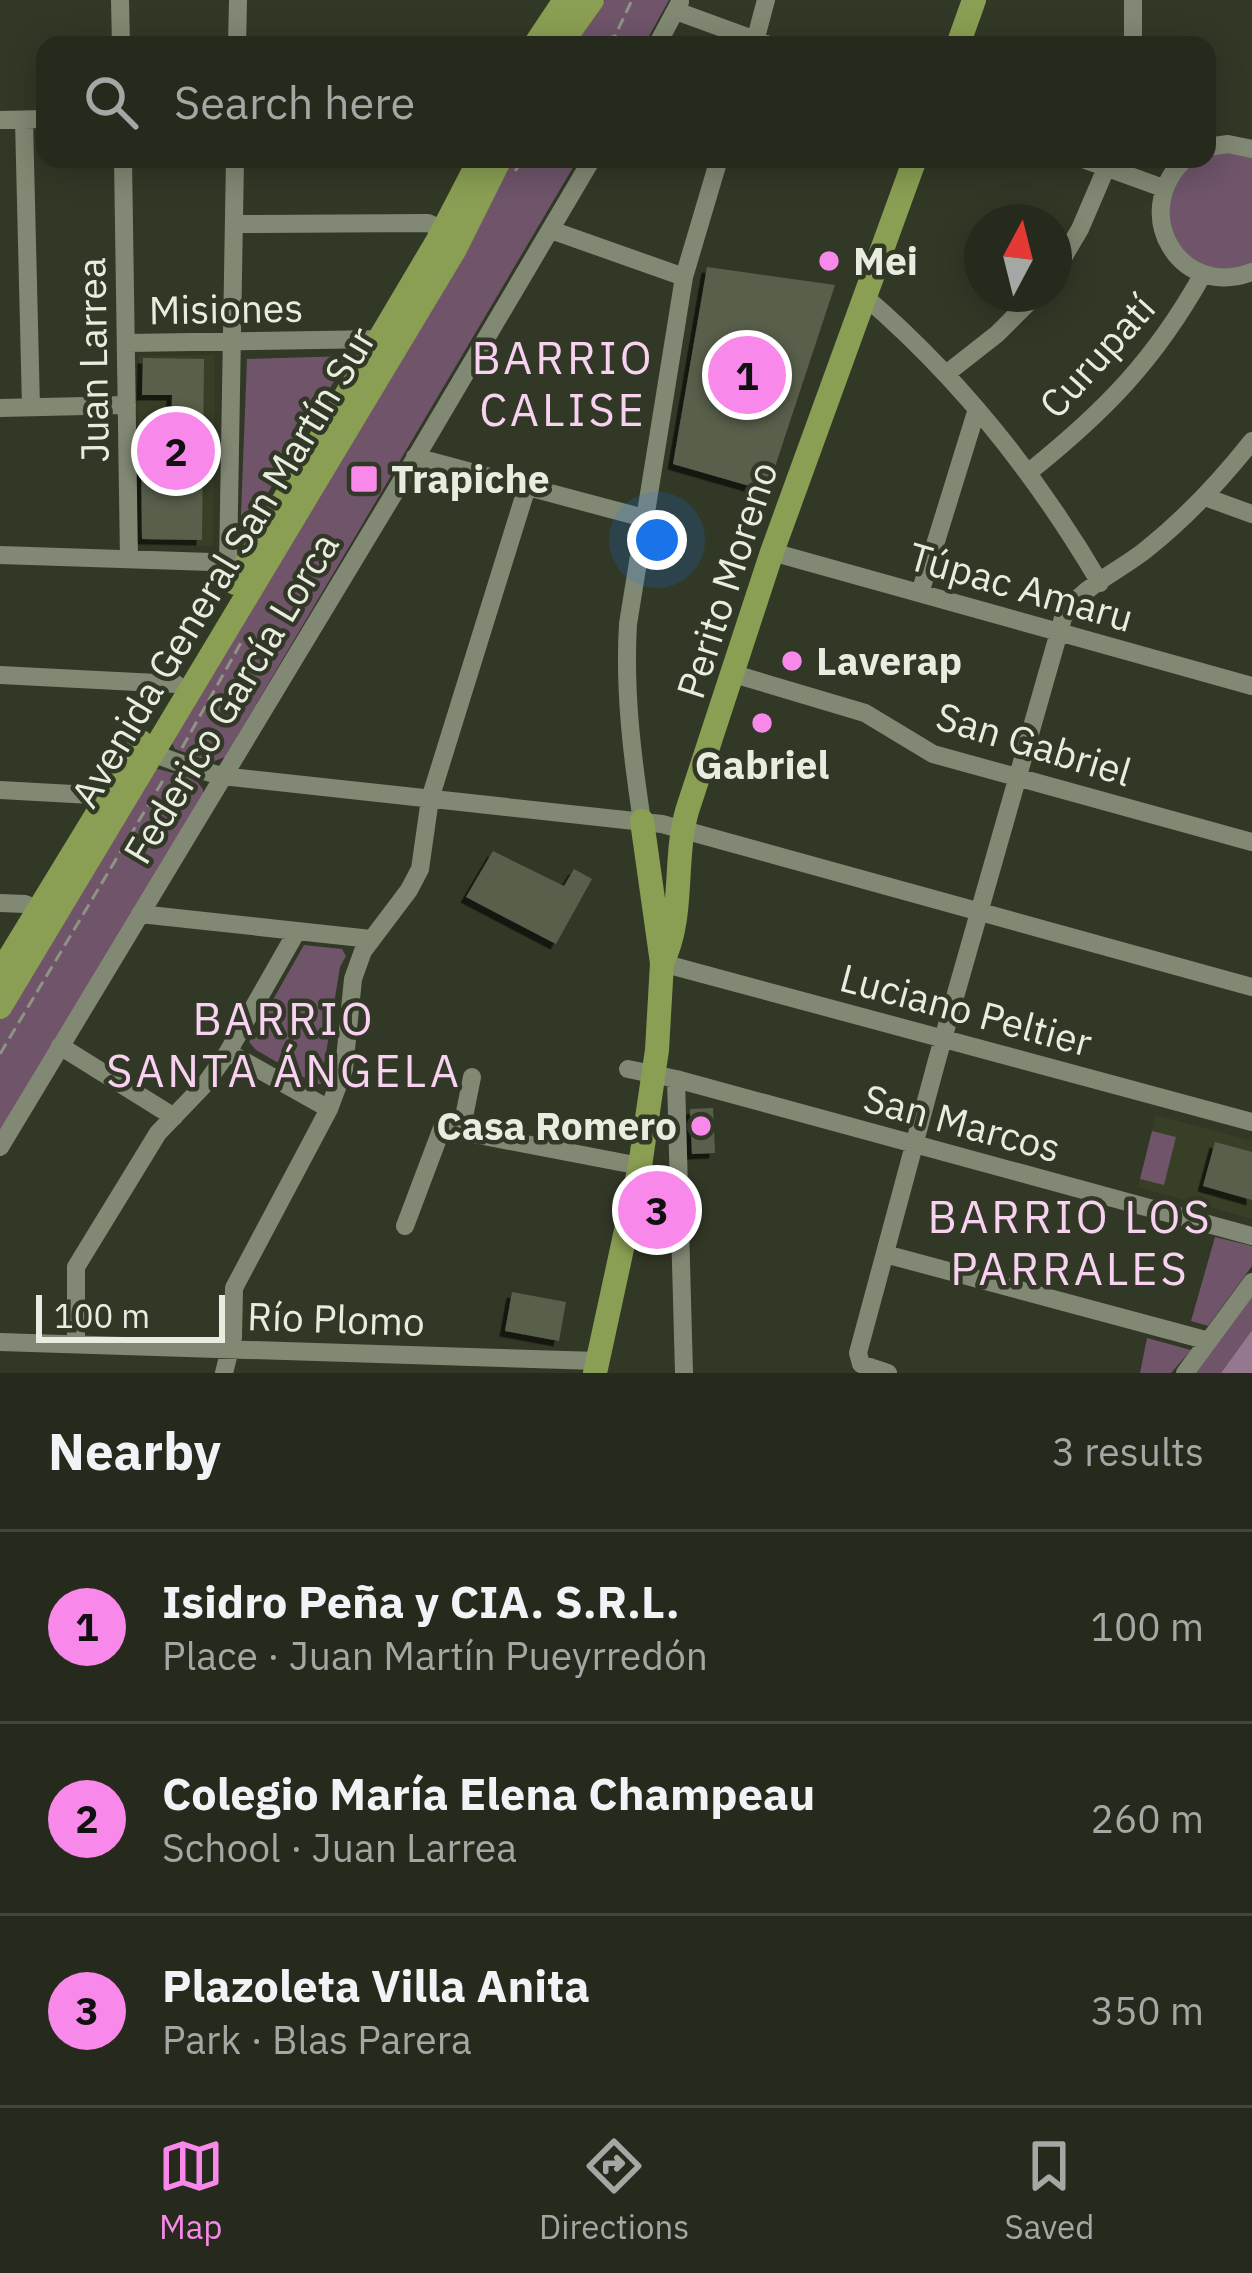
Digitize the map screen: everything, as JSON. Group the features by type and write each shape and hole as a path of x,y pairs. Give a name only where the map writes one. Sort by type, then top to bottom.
{"main road":[{"path":"541,36 565,0"},
{"path":"566,36 592,0"},
{"path":"961,36 974,0"},
{"name":"Avenida General San Martín Sur","path":"453,233 477,168"},
{"name":"Avenida General San Martín Sur","path":"145,750 176,684 242,572 494,168"},
{"name":"Perito Moreno","path":"655,974 672,935 682,829 772,552 912,168"},
{"name":"Avenida General San Martín Sur","path":"0,1007 47,913 145,750 242,572"},
{"name":"Perito Moreno","path":"597,1367 640,1166 665,1076 641,820"},
{"name":"Avenida General San Martín Sur","path":"0,973 47,913"}],"street":[{"path":"120,0 121,36"},
{"path":"237,36 238,0"},
{"path":"761,36 766,0"},
{"path":"1133,0 1133,36"},
{"path":"662,36 678,5 745,36"},
{"path":"0,120 36,119"},
{"path":"24,120 31,407"},
{"path":"1216,146 1251,143"},
{"name":"Juan Larrea","path":"123,168 129,560"},
{"path":"0,555 211,562 242,572 231,341 235,168"},
{"name":"Federico García Lorca","path":"0,1147 587,168"},
{"path":"641,820 629,714 628,624 684,278 716,168"},
{"path":"1072,243 1106,168"},
{"path":"1119,168 1163,188"},
{"path":"1175,168 1163,188 1159,209 1171,248 1203,274 1224,278 1252,272"},
{"path":"233,224 428,223 453,233"},
{"path":"551,230 684,278"},
{"name":"Curupatí","path":"1029,472 1089,423 1129,382 1172,327 1203,274"},
{"path":"863,296 977,409 1029,472 1100,583"},
{"path":"946,374 1019,312"},
{"name":"Misiones","path":"127,343 388,343"},
{"path":"0,408 127,406"},
{"path":"920,593 977,409"},
{"path":"888,1373 865,1367 858,1353 1058,632 1068,607 1150,547 1205,497 1252,440"},
{"path":"415,458 644,518"},
{"path":"224,1373 234,1288 329,1109 344,1069 358,964 420,869 430,799 526,487"},
{"path":"1205,497 1252,514"},
{"name":"Túpac Amaru","path":"772,552 1252,686"},
{"name":"San Gabriel","path":"734,674 865,713 933,754 1252,842"},
{"path":"0,675 176,684"},
{"path":"145,750 222,776 641,820 1252,987"},
{"path":"0,790 115,800"},
{"path":"0,904 25,904 47,913"},
{"path":"140,914 371,939"},
{"path":"76,1344 76,1267 158,1133 206,1083 228,1052 297,931"},
{"name":"Luciano Peltier","path":"655,974 945,1039 1252,1122"},
{"path":"61,1046 174,1117"},
{"path":"228,1052 329,1109"},
{"name":"San Marcos","path":"628,1069 1252,1236"},
{"path":"665,1076 684,1373"},
{"path":"461,1132 472,1077"},
{"path":"405,1226 442,1128 640,1166"},
{"path":"884,1254 1209,1341"},
{"path":"1185,1373 1252,1282"},
{"name":"Río Plomo","path":"0,1342 230,1349 403,1364 597,1367"}],"path":[{"path":"615,36 632,0"}],"shaded area":[{"path":"605,0 669,0 649,36 576,36"},
{"path":"1216,147 1252,149 1252,272 1224,278 1171,248 1163,188 1178,168 1216,168"},
{"path":"504,168 573,168 225,757 212,762 175,749 172,743"},
{"path":"215,355 213,546 138,545 139,356"},
{"path":"349,356 240,540 247,359"},
{"path":"152,771 195,779 203,795 0,1133 0,1017"},
{"path":"304,945 342,949 346,956 340,967 321,1084 249,1042"},
{"path":"1156,1115 1252,1141 1252,1219 1138,1187"},
{"path":"1152,1131 1176,1137 1164,1185 1140,1179"},
{"path":"655,1185 662,1186 663,1237 647,1235"},
{"path":"1215,1237 1252,1246 1252,1266 1208,1326 1191,1321"},
{"path":"1252,1294 1252,1330 1221,1373 1194,1373"},
{"path":"1252,1330 1252,1373 1221,1373"},
{"path":"1147,1338 1191,1350 1171,1373 1140,1373"}],"building":[{"path":"707,267 835,285 767,491 673,464"},
{"path":"143,358 204,359 202,540 142,539 141,448 171,448 172,395 142,395"},
{"path":"493,851 564,886 574,869 592,879 556,944 466,897"},
{"name":"Casa Romero","path":"713,1108 715,1153 692,1154 690,1109"},
{"path":"1215,1142 1252,1152 1252,1200 1203,1186"},
{"path":"512,1292 566,1302 559,1341 505,1331"}],"place":[{"name":"Mei","path":"829,261"},
{"name":"Isidro Peña y CIA. S.R.L.","path":"747,375"},
{"name":"Colegio María Elena Champeau","path":"176,451"},
{"name":"Trapiche","path":"364,479"},
{"name":"Laverap","path":"792,661"},
{"name":"Gabriel","path":"762,723"},
{"name":"Casa Romero","path":"701,1126"},
{"name":"Plazoleta Villa Anita","path":"657,1210"}],"district":[{"name":"BARRIO CALISE","path":"563,384"},
{"name":"BARRIO SANTA ÁNGELA","path":"284,1045"},
{"name":"BARRIO LOS PARRALES","path":"1070,1243"}]}
